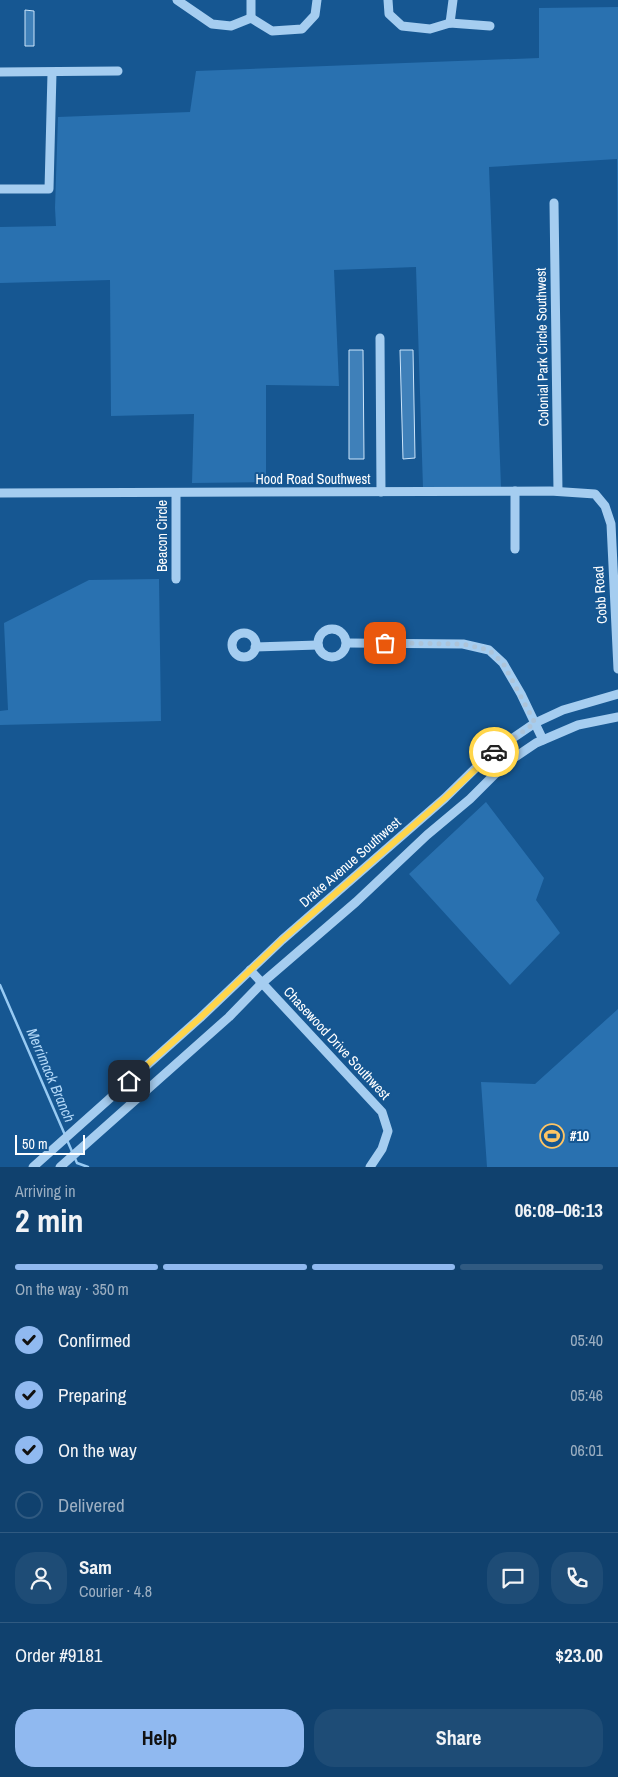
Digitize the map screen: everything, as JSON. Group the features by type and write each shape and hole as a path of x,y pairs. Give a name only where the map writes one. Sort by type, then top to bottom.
{"street":[{"path":"177,0 212,24 231,26 251,18"},
{"path":"251,0 251,18"},
{"path":"251,18 272,31 302,29 315,15 317,0"},
{"path":"388,0 389,14 402,26 430,29 450,24 490,26"},
{"path":"450,24 453,0"},
{"path":"0,72 118,71"},
{"path":"0,189 49,189 52,73"},
{"name":"Colonial Park Circle Southwest","path":"554,203 558,491"},
{"path":"380,338 381,492"},
{"path":"514,549 515,491"},
{"name":"Hood Road Southwest","path":"0,493 558,491 595,494 605,506 610,520"},
{"name":"Beacon Circle","path":"176,493 176,580"},
{"name":"Cobb Road","path":"610,520 618,669"},
{"path":"331,629 340,631 346,638 347,643 346,648 340,655 331,657 322,653 318,645 320,636 331,629"},
{"path":"347,643 463,644 489,650 503,663 543,740"},
{"path":"255,646 318,645"},
{"name":"Drake Avenue Southwest","path":"33,1167 200,1018 282,940 445,798 491,753 535,723 563,710 618,694"},
{"path":"64,1164 470,799 505,764 543,740 578,725 618,717"},
{"name":"Chasewood Drive Southwest","path":"250,970 382,1112 388,1131 382,1149 370,1167"}],"shaded area":[{"path":"618,7 618,306 617,159 489,167 501,487 423,488 416,267 334,270 339,386 266,385 266,482 192,483 194,414 111,416 110,280 0,283 0,227 56,226 58,117 190,112 196,71 539,58 539,8"},
{"path":"159,579 161,721 0,725 0,711 8,710 4,623 89,580"},
{"path":"486,802 544,878 536,900 560,933 510,985 409,874"},
{"path":"618,1009 618,1167 487,1167 481,1082 535,1084"}],"building":[{"path":"25,10 34,11 34,46 25,46"},
{"path":"349,350 363,350 364,459 349,459"},
{"path":"400,350 413,350 415,458 403,459"}],"waterway":[{"name":"Merrimack Branch","path":"0,985 65,1135"},
{"name":"Merrimack Branch","path":"67,1140 77,1163 88,1167"}],"way so far":[{"path":"385,643 463,644 489,650 503,663 535,723 494,752"}],"place":[{"name":"#10","path":"552,1136"}],"route":[{"path":"129,1081 200,1018 282,940 445,798 494,752"}]}
